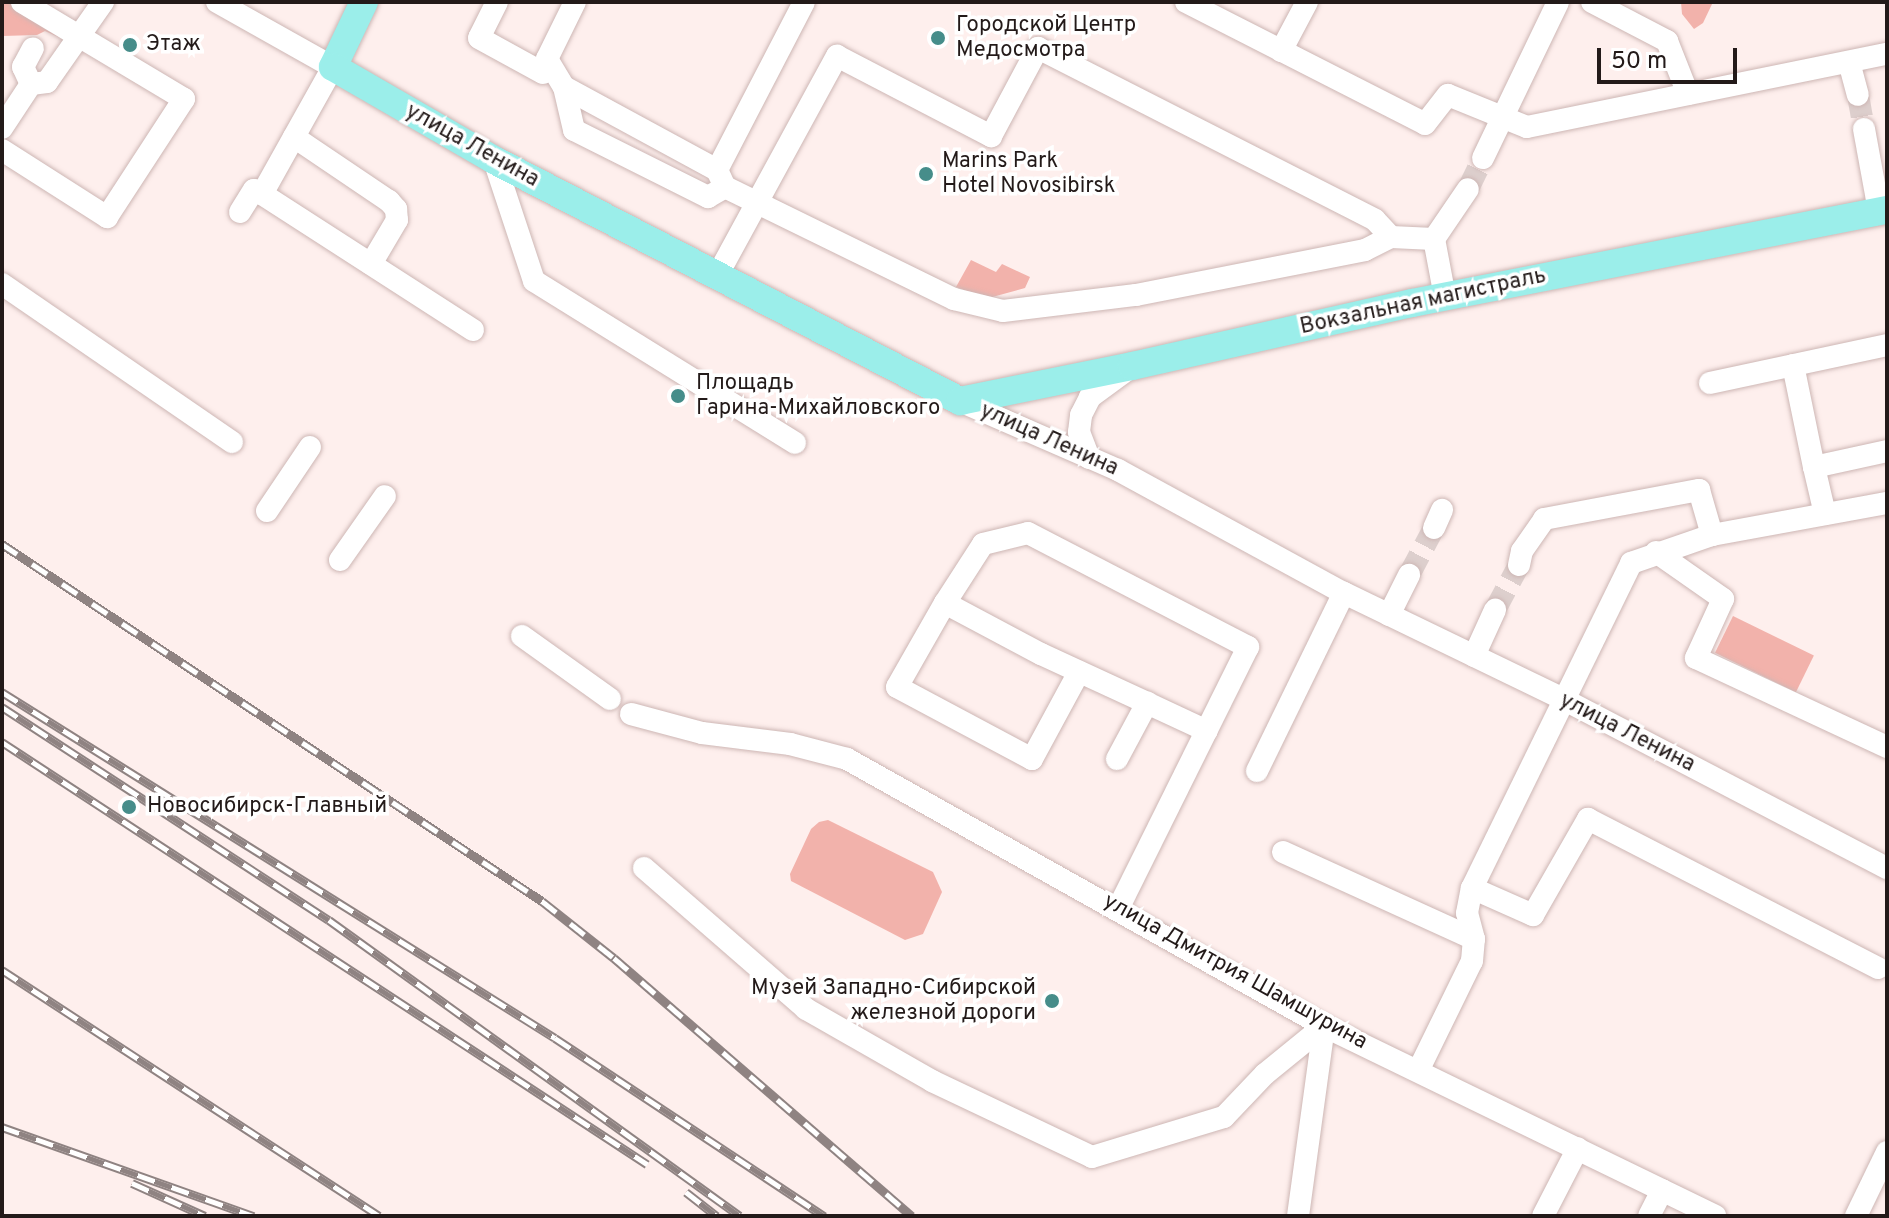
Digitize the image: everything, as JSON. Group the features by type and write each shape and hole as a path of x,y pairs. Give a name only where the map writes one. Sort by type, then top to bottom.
{"main road":[{"path":"333,67 364,2"},
{"name":"улица Ленина","path":"333,67 494,160 960,401"},
{"name":"Вокзальная магистраль","path":"960,401 1445,297 1883,211"}],"street":[{"path":"2,150 107,217 184,99 22,2"},
{"path":"2,128 31,84 47,82 103,2"},
{"name":"улица Ленина","path":"217,2 333,67"},
{"path":"497,2 479,38 543,73"},
{"path":"575,2 547,59 564,87 574,130 708,197 721,178 804,2"},
{"path":"1186,2 1425,124 1448,95 1527,127 1887,54"},
{"path":"1281,51 1307,2"},
{"path":"1483,158 1558,2"},
{"path":"1592,2 1667,41 1688,94"},
{"path":"31,84 23,67 33,48"},
{"path":"717,276 837,56 991,136 1038,48 1375,220 1391,237"},
{"path":"1849,62 1858,95"},
{"path":"262,194 333,67"},
{"path":"564,87 757,202 954,299 1003,311 1136,295 1365,250 1391,237 1434,239"},
{"path":"1864,129 1883,211"},
{"path":"294,137 389,201 396,209 397,220 371,264"},
{"path":"494,160 534,281 795,443"},
{"path":"1445,297 1434,239 1468,189"},
{"path":"240,212 254,190 262,194 473,330"},
{"path":"2,284 232,442"},
{"path":"1710,383 1887,345"},
{"path":"1793,365 1825,514"},
{"path":"1089,458 1079,432 1081,415 1090,397 1132,366"},
{"name":"улица Ленина","path":"960,401 1089,458 1344,593 1567,701 1887,868"},
{"path":"267,511 310,447"},
{"path":"1814,467 1887,451"},
{"path":"1519,565 1522,551 1544,519 1699,490 1712,535"},
{"path":"340,560 385,496"},
{"path":"1419,1069 1472,961 1474,939 1467,913 1472,888 1567,701 1631,563 1712,535 1887,503"},
{"path":"1079,672 1032,759 897,687 983,544 1028,533 1248,647 1118,909"},
{"path":"1656,552 1723,599 1696,658 1887,747"},
{"path":"1389,615 1409,575"},
{"path":"1257,771 1344,593"},
{"path":"945,603 1079,672 1207,731"},
{"path":"1474,656 1495,610"},
{"path":"522,636 610,699"},
{"path":"1117,759 1147,703"},
{"name":"улица Дмитрия Шамшурина","path":"631,714 702,733 790,744 847,759 1324,1026 1419,1069 1715,1216"},
{"path":"1472,888 1533,915 1588,819 1878,968"},
{"path":"1283,852 1474,939"},
{"path":"644,868 806,1009 932,1081 1092,1157 1224,1117 1265,1074 1324,1026"},
{"path":"1298,1216 1324,1026"},
{"path":"1543,1216 1578,1148"},
{"path":"1856,1216 1887,1152"},
{"path":"1649,1216 1662,1190"}],"shaded area":[{"path":"2,2 25,2 63,39 45,31 37,35 2,36"},
{"path":"1681,2 1713,2 1703,23 1694,29 1682,14"},
{"path":"971,260 996,272 1002,264 1030,277 1025,288 985,299 956,287"},
{"path":"1733,616 1814,655 1796,692 1715,653"},
{"path":"828,820 933,872 942,892 923,934 905,940 791,881 790,874 811,829 819,822"}],"tunnel":[{"path":"1858,95 1864,129"},
{"path":"1468,189 1483,158"},
{"path":"1409,575 1434,528"},
{"path":"1495,610 1519,565"}],"railway":[{"path":"2,544 542,901 614,958 912,1216"},
{"path":"2,692 555,1038 824,1216"},
{"path":"2,707 329,920 740,1216"},
{"path":"2,742 647,1164"},
{"path":"2,970 379,1216"},
{"path":"2,1127 254,1216"},
{"path":"132,1183 205,1216"},
{"path":"686,1192 717,1216"}],"place":[{"name":"Городской Центр Медосмотра","path":"938,38"},
{"name":"Этаж","path":"130,45"},
{"name":"Marins Park Hotel Novosibirsk","path":"926,174"},
{"name":"Площадь Гарина-Михайловского","path":"678,396"},
{"name":"Новосибирск-Главный","path":"129,807"},
{"name":"Музей Западно-Сибирской железной дороги","path":"1052,1001"}]}
